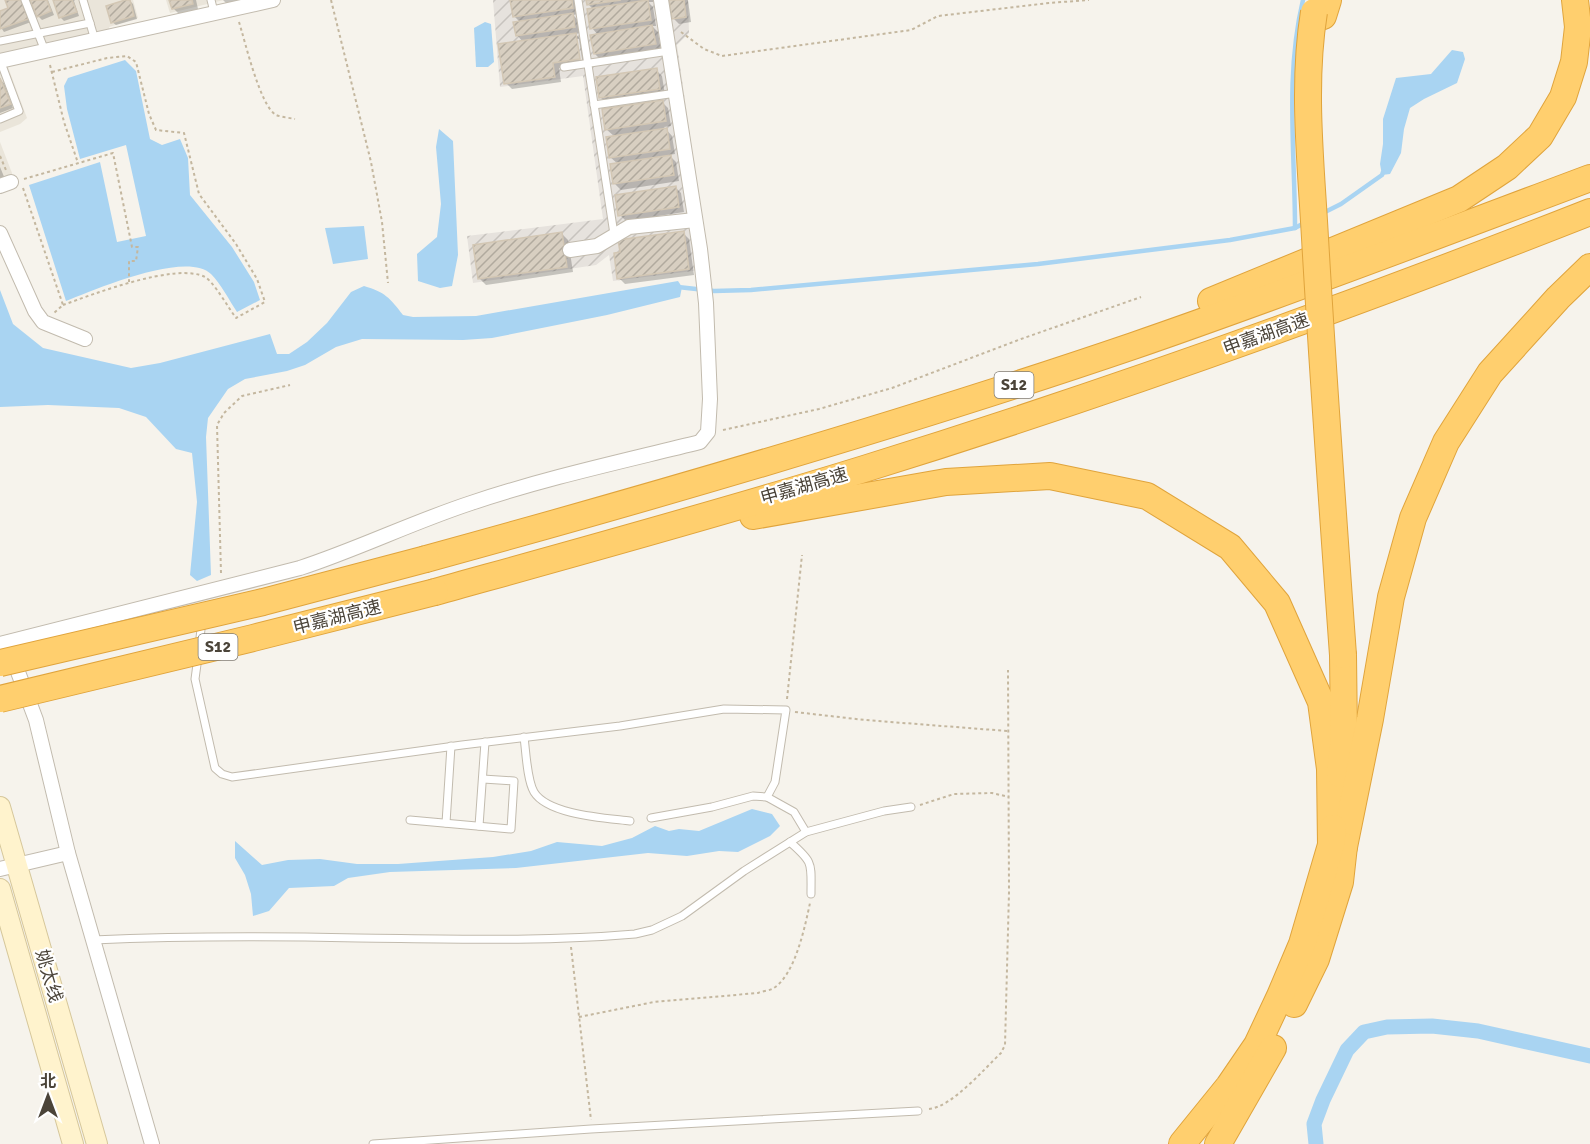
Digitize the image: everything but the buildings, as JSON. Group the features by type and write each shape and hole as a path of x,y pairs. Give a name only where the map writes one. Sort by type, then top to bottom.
{"highway":[{"path":"989,394 1459,199 1507,167 1540,136 1563,97 1574,62 1578,27 1575,0"},
{"path":"1321,7 1319,108 1348,654 1355,704 1338,846"},
{"name":"申嘉湖高速","path":"2,646 263,603 620,506 989,394 1134,345 1590,178"},
{"name":"申嘉湖高速","path":"0,699 435,592 629,538 865,468 1240,344 1590,212"},
{"path":"1182,1144 1229,1086 1257,1045 1302,944 1338,846 1370,719 1391,597 1413,518 1446,442 1490,373 1558,298 1590,267"},
{"path":"629,538 946,482 1050,476 1147,496 1230,547 1277,603 1321,702 1330,769 1340,882 1316,958 1283,1029 1218,1144"}],"main road":[{"name":"姚太线","path":"0,807 8,867 100,1144"},
{"name":"姚太线","path":"0,889 73,1144"}],"street":[{"path":"0,60 95,40 213,6 235,8 273,0"},
{"path":"152,1144 69,854 36,720 2,646 300,568 345,553 406,526 473,502 700,442 708,432 710,399 706,303 696,220 661,0"},
{"path":"570,250 597,246 629,227 696,220"},
{"path":"0,233 35,311 43,322 85,339"},
{"path":"8,867 69,854"}],"lane":[{"path":"25,0 45,51"},
{"path":"83,0 95,40"},
{"path":"578,0 614,234"},
{"path":"0,41 90,23"},
{"path":"564,68 669,51"},
{"path":"0,60 19,111 0,119"},
{"path":"594,105 676,93"},
{"path":"206,592 195,679 215,768 222,774 232,777 451,746 689,717 724,709 786,710 775,782 767,797"},
{"path":"524,737 533,791 541,801 582,816 630,821"},
{"path":"479,826 485,742"},
{"path":"446,823 451,746"},
{"path":"410,820 511,829 514,782 483,779"},
{"path":"651,818 712,807 753,796 767,797 794,812 806,832"},
{"path":"93,940 177,936 454,941 617,936 652,930 682,916 744,871 806,832 884,811 911,807"},
{"path":"790,842 804,854 811,864 811,894"},
{"path":"373,1144 918,1111"}],"path":[{"path":"331,0 371,162 382,222 388,283"},
{"path":"666,34 680,32 704,49 722,56 911,30 938,16 1089,0"},
{"path":"235,8 257,81 267,104 276,115 295,119"},
{"path":"45,51 78,164"},
{"path":"43,322 63,305 112,287 176,273 189,273 207,278 236,318 265,302 257,279 199,194 184,133 156,130 149,114 136,62 127,56 107,58 52,72"},
{"path":"63,305 20,180 113,153 129,236 132,247 138,247 136,261 129,261 129,283"},
{"path":"708,432 819,409 892,388 1141,297"},
{"path":"222,588 217,425 224,413 242,396 290,385"},
{"path":"802,555 786,710 865,720 1007,730"},
{"path":"918,1111 938,1108 949,1100 1001,1053 1005,1045 1009,892 1008,670"},
{"path":"911,807 954,794 992,793 1009,797"},
{"path":"579,1017 654,1002 758,993 774,988 789,969 803,939 811,894"},
{"path":"570,938 591,1129"}],"shaded area":[{"path":"0,0 133,0 138,18 109,27 112,40 12,62 8,67 27,118 20,124 0,132"},
{"path":"166,0 224,0 170,13"},
{"path":"493,0 688,0 689,33 677,45 709,269 613,281 609,255 596,265 473,283 467,236 603,219 583,76 500,87"},
{"path":"0,142 12,173 12,189 0,193"}],"water":[{"path":"485,22 491,24 494,62 488,67 476,67 474,28"},
{"path":"1452,50 1463,52 1465,59 1457,83 1410,108 1401,153 1390,174 1382,175 1380,164 1383,119 1396,78 1431,74"},
{"path":"125,60 136,71 150,139 162,145 180,139 188,158 190,195 232,247 254,282 260,300 237,312 211,274 199,268 162,269 140,274 66,301 29,185 100,162 117,242 146,236 126,145 80,159 67,109 64,86 68,78"},
{"path":"439,129 453,141 458,255 452,286 440,288 418,281 417,254 437,237 441,204 436,147"},
{"path":"364,226 368,259 333,264 325,228"},
{"path":"678,281 682,287 680,297 607,315 492,338 362,339 336,347 305,365 245,379 228,389 208,418 206,437 211,575 197,581 190,575 197,502 192,453 176,449 146,417 119,408 48,405 0,407 0,290 13,324 43,348 131,368 160,363 270,334 277,354 289,354 307,342 327,323 351,292 364,286 386,296 403,315 413,317 476,316"},
{"path":"752,809 772,814 780,826 770,836 738,852 719,851 687,856 648,853 516,868 390,872 348,878 334,886 289,888 269,911 253,916 251,894 245,875 235,858 235,841 262,865 288,860 320,859 357,864 398,864 493,857 531,851 557,842 602,846 632,838 655,826 669,831 679,829 699,831"}],"waterway":[{"path":"1295,228 1293,85 1297,28 1303,0"},
{"path":"1321,214 1341,204 1383,172"},
{"path":"678,287 714,291 751,290 1038,264 1230,240 1295,228 1306,222"},
{"path":"1316,1144 1314,1124 1323,1100 1347,1050 1364,1032 1387,1027 1432,1026 1478,1031 1590,1056"}]}
